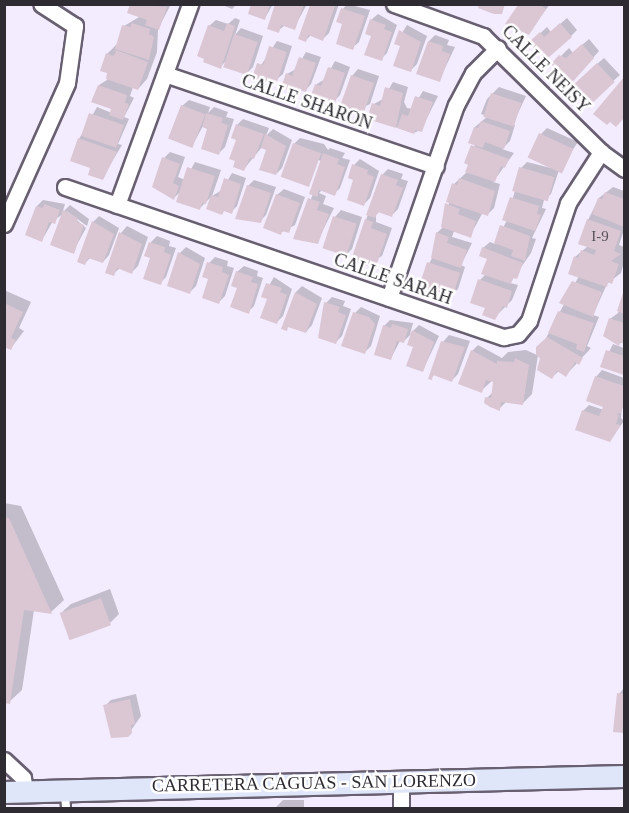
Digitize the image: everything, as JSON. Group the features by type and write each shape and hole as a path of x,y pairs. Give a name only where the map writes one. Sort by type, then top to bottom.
{"main road":[{"name":"CARRETERA CAGUAS - SAN LORENZO","path":"15,791 65,798 401,782 624,776"}],"street":[{"path":"4,224 67,83 75,26 41,4"},
{"path":"117,205 190,4"},
{"name":"CALLE NEISY","path":"394,4 483,36 498,48 601,152 624,169"},
{"path":"389,298 456,105 473,73 498,48"},
{"name":"CALLE SHARON","path":"165,74 436,166"},
{"name":"CALLE SARAH","path":"65,187 504,337 518,334 529,321 568,204 601,152"},
{"path":"4,760 23,778 15,791"},
{"path":"401,782 401,808"}],"building":[{"path":"130,4 167,7 159,30 145,25 147,20 127,13"},
{"path":"251,4 270,4 265,20 248,14"},
{"path":"275,4 304,4 295,30 281,25 279,33 267,29"},
{"path":"479,4 505,4 502,14 494,14 478,8"},
{"path":"310,5 335,6 323,41 308,35 306,42 298,39"},
{"path":"518,5 540,5 546,9 529,35 505,24"},
{"path":"341,8 365,16 353,50 336,44 342,24 336,22"},
{"path":"370,19 386,25 384,29 392,32 382,61 364,55 371,36 365,34"},
{"path":"132,23 150,29 149,34 154,37 149,60 115,49 122,25 130,27"},
{"path":"227,23 235,26 221,69 203,62 204,59 197,56 208,25 224,31"},
{"path":"560,23 572,37 548,58 542,51 539,54 529,42 540,32 544,37"},
{"path":"399,30 421,42 411,72 393,66 400,46 394,44"},
{"path":"234,34 258,42 247,75 223,67"},
{"path":"428,41 443,46 442,51 450,54 440,82 416,74"},
{"path":"582,44 594,58 569,86 551,64 559,55 566,58"},
{"path":"269,46 287,52 277,82 269,79 267,83 252,78 257,63 263,65"},
{"path":"116,50 148,62 138,90 106,79 107,73 100,71 106,53 114,56"},
{"path":"299,57 316,63 306,92 297,89 296,93 281,88 286,73 292,76"},
{"path":"597,63 615,82 589,106 571,87"},
{"path":"328,67 345,73 335,103 327,100 326,104 310,98 315,84 321,86"},
{"path":"351,75 374,83 364,112 339,109"},
{"path":"624,77 624,118 616,127 610,122 607,125 593,114"},
{"path":"98,85 127,95 125,103 129,104 123,120 109,115 111,109 91,102"},
{"path":"385,87 403,93 396,128 367,119 372,103 380,106"},
{"path":"491,93 521,103 514,127 483,117"},
{"path":"415,96 433,102 422,132 415,130 414,134 397,128 402,114 408,116"},
{"path":"181,105 205,114 192,148 168,139"},
{"path":"89,113 124,125 116,148 81,136"},
{"path":"206,113 223,118 221,123 228,125 219,155 201,149 207,129 202,127"},
{"path":"481,121 510,131 504,149 485,142 483,148 468,143 474,127 478,128"},
{"path":"236,124 264,134 254,159 250,158 244,171 233,167 235,161 229,159 236,140 231,138"},
{"path":"539,133 573,149 562,174 528,157"},
{"path":"265,134 286,146 276,175 259,170 266,150 261,148"},
{"path":"78,138 117,152 103,180 88,175 90,168 70,161"},
{"path":"293,143 321,153 309,187 281,177"},
{"path":"471,145 509,159 505,168 501,166 495,182 465,172 468,165 464,163"},
{"path":"323,153 339,159 337,164 345,167 335,196 319,190 317,197 309,194"},
{"path":"162,157 180,164 173,183 179,186 174,200 152,187"},
{"path":"352,164 368,170 367,174 374,177 364,206 347,200 353,180 348,178"},
{"path":"187,167 215,176 206,204 202,203 200,210 176,202"},
{"path":"519,167 555,177 548,201 512,191"},
{"path":"381,174 398,180 396,185 403,188 392,217 378,212 375,218 366,215"},
{"path":"224,178 241,184 232,214 224,211 222,215 206,209 211,195 218,197"},
{"path":"459,178 495,191 488,216 446,202 452,183 457,185"},
{"path":"247,185 271,193 261,223 235,219"},
{"path":"605,192 624,199 624,227 592,214 598,198 602,199"},
{"path":"276,194 300,203 289,233 282,231 281,235 263,228"},
{"path":"510,197 539,206 537,214 541,215 535,231 502,220"},
{"path":"308,198 320,202 317,210 329,214 318,244 293,239"},
{"path":"445,203 460,209 458,214 476,221 471,238 441,227"},
{"path":"44,204 60,210 55,224 49,222 42,242 25,235 36,206 43,208"},
{"path":"63,210 78,218 77,222 84,225 74,254 50,245"},
{"path":"333,216 357,224 346,256 322,248"},
{"path":"365,219 373,222 371,228 387,234 377,264 369,261 367,266 351,260"},
{"path":"587,219 621,231 614,251 621,254 611,261 619,264 612,284 608,282 607,287 568,274 574,256 578,258 581,250 594,255 596,250 578,244"},
{"path":"92,221 114,234 103,263 88,258 85,265 77,262"},
{"path":"500,225 530,236 525,261 511,256 513,250 494,243"},
{"path":"119,232 142,244 132,274 117,268 114,276 105,273"},
{"path":"436,232 449,237 447,243 467,250 461,268 431,258"},
{"path":"149,242 165,247 164,252 171,255 161,285 143,279 150,258 144,256"},
{"path":"482,247 523,263 517,279 513,278 511,284 481,274 487,259 479,256"},
{"path":"178,252 200,264 190,294 167,286"},
{"path":"207,262 223,267 222,272 229,275 219,304 202,298 208,279 202,277"},
{"path":"427,262 460,273 453,297 419,286"},
{"path":"236,271 253,277 251,282 258,284 249,314 230,307 237,288 231,286"},
{"path":"478,279 512,291 507,308 503,306 495,320 482,315 485,308 470,303"},
{"path":"572,281 602,292 593,317 559,303"},
{"path":"266,283 282,288 280,292 287,295 277,324 260,318 267,299 261,297"},
{"path":"624,290 624,314 617,311"},
{"path":"295,292 317,304 306,333 288,327 287,331 281,329"},
{"path":"324,302 340,307 338,312 346,315 336,344 318,338"},
{"path":"4,303 23,312 11,338 16,340 11,350 4,347"},
{"path":"558,311 594,323 584,352 576,349 577,344 548,333"},
{"path":"353,312 369,317 375,324 365,354 341,346"},
{"path":"609,318 624,323 624,344 620,342 619,346 603,336"},
{"path":"392,324 408,329 404,343 397,341 391,360 374,355 383,325 391,328"},
{"path":"412,330 434,342 423,372 406,366 413,347 407,345"},
{"path":"547,337 583,358 579,365 575,362 566,377 557,371 552,379 537,370 540,358 536,355 536,347"},
{"path":"441,341 465,347 452,382 433,375 432,380 428,379"},
{"path":"471,350 497,364 497,361 514,362 515,358 529,365 523,405 501,402 500,411 484,403 485,397 491,398 493,382 486,380 482,393 458,384"},
{"path":"606,350 624,356 624,375 600,367"},
{"path":"595,376 624,386 624,404 621,413 615,414 619,415 616,424 621,425 610,442 575,430 582,410 599,416 603,407 586,401"},
{"path":"4,517 9,518 52,614 24,610 10,704 4,703"},
{"path":"101,598 111,625 70,640 60,613"},
{"path":"617,693 624,694 624,733 613,732"},
{"path":"130,699 135,724 131,725 132,733 128,737 111,738 103,705"}]}
